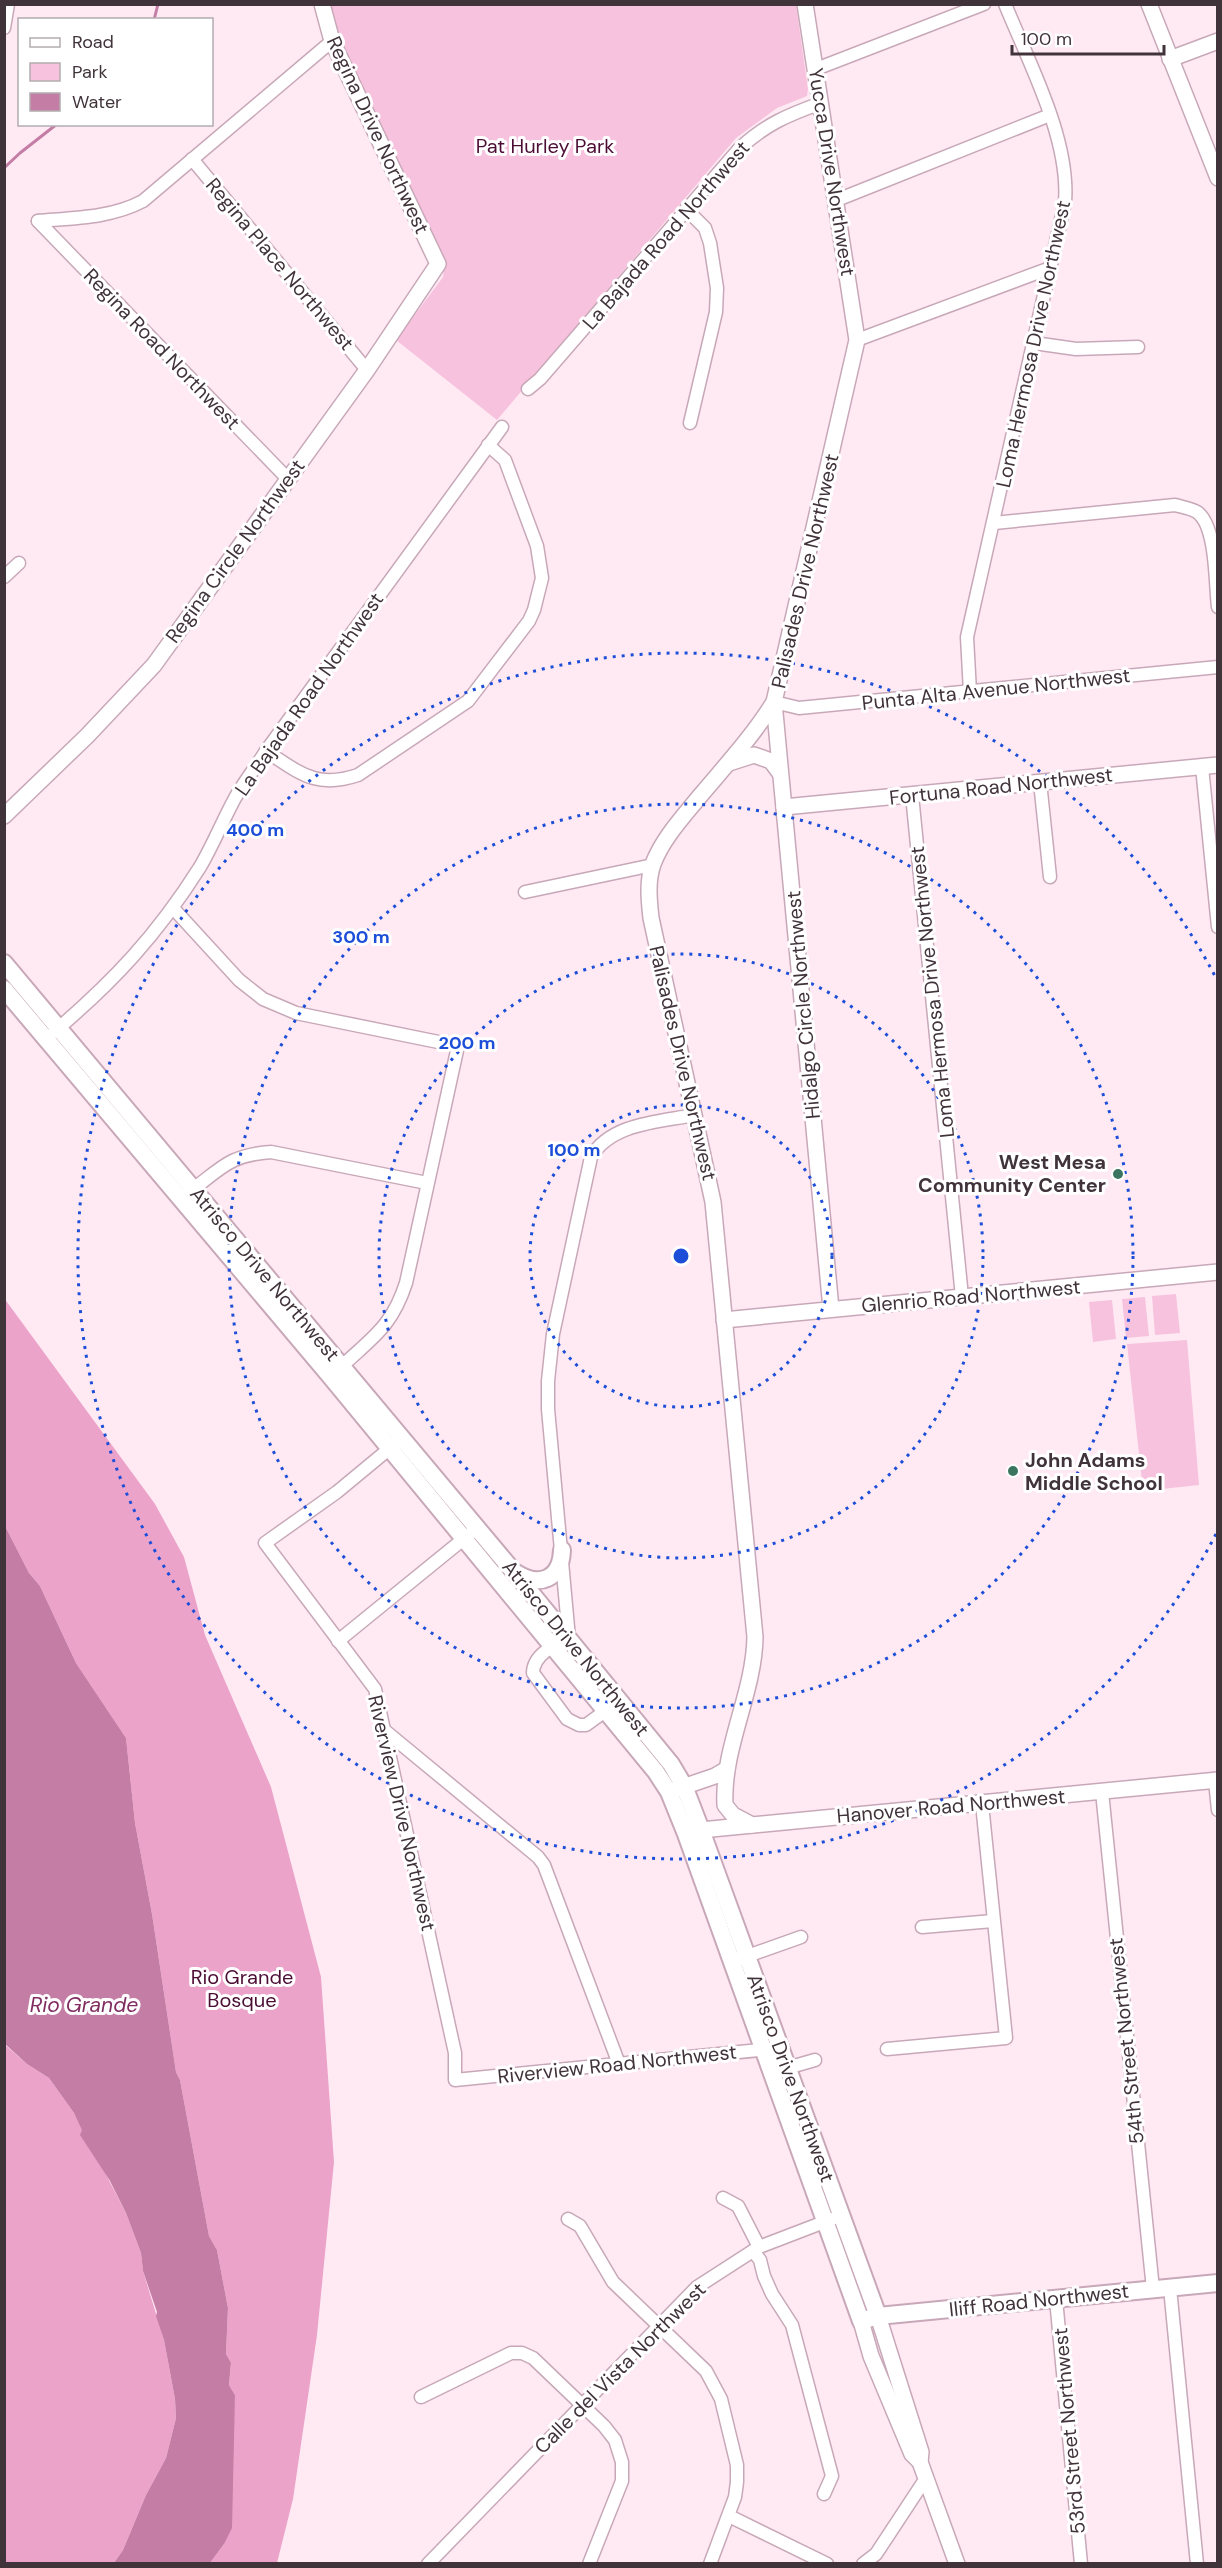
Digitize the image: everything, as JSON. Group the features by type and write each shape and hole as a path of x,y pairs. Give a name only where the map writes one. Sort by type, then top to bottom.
{"main road":[{"name":"Atrisco Drive Northwest","path":"4,963 52,1033 180,1199 336,1371"},
{"name":"Atrisco Drive Northwest","path":"4,989 52,1033 194,1189 395,1444 463,1538 553,1645 671,1764 677,1789 740,1959 780,2048 878,2316"},
{"name":"Atrisco Drive Northwest","path":"395,1444 477,1527 569,1638 614,1705"},
{"path":"513,1571 532,1580 544,1580 559,1568 562,1550"},
{"name":"Atrisco Drive Northwest","path":"740,1959 762,2050 861,2321"},
{"name":"Iliff Road Northwest","path":"861,2321 878,2316 1218,2283"}],"street":[{"path":"4,28 8,4"},
{"name":"Regina Drive Northwest","path":"322,4 332,41 438,264"},
{"name":"Yucca Drive Northwest","path":"805,4 857,340"},
{"path":"816,69 984,4"},
{"name":"Loma Hermosa Drive Northwest","path":"970,692 966,637 994,523 1065,202 1067,184 1060,140 1005,4"},
{"path":"1149,4 1218,178"},
{"path":"192,159 332,41"},
{"path":"1170,59 1218,41"},
{"name":"La Bajada Road Northwest","path":"528,389 540,380 740,148 760,129 821,103"},
{"path":"837,200 1050,115"},
{"name":"Regina Road Northwest","path":"192,159 143,201 126,210 38,221 287,478"},
{"name":"Regina Place Northwest","path":"192,159 367,370"},
{"path":"686,209 705,228 710,243 717,288 716,312 690,423"},
{"name":"Regina Circle Northwest","path":"4,816 87,736 154,665 367,370 438,264"},
{"path":"857,340 1050,268"},
{"name":"Palisades Drive Northwest","path":"753,1825 733,1815 725,1805 727,1769 751,1679 755,1637 713,1202 651,918 649,897 653,865 671,832 752,735 774,702 799,604 857,340"},
{"path":"1034,343 1076,349 1138,347"},
{"name":"La Bajada Road Northwest","path":"52,1033 115,978 172,908 201,865 236,795 502,427"},
{"path":"266,752 307,778 323,782 343,780 358,775 468,701 529,621 539,594 540,560 513,476 505,460 488,445"},
{"path":"994,523 1175,505 1198,513 1206,523 1211,537 1218,607"},
{"path":"4,577 18,564"},
{"name":"Punta Alta Avenue Northwest","path":"774,702 799,708 1218,667"},
{"name":"Hidalgo Circle Northwest","path":"774,702 831,1309"},
{"path":"726,765 754,755 771,761 780,773"},
{"name":"Fortuna Road Northwest","path":"784,807 1218,765"},
{"path":"1202,767 1218,927"},
{"path":"1040,782 1050,877"},
{"name":"Loma Hermosa Drive Northwest","path":"912,795 962,1296"},
{"path":"525,892 653,865"},
{"path":"172,908 239,980 263,999 297,1013 458,1046 406,1283 400,1301 385,1328 336,1371"},
{"path":"614,1705 586,1725 579,1725 567,1719 533,1673 537,1660 553,1645 569,1638 549,1418 548,1381 553,1334 588,1163 599,1145 619,1132 694,1115"},
{"path":"180,1199 230,1161 249,1154 271,1152 427,1183"},
{"name":"Glenrio Road Northwest","path":"724,1320 1218,1272"},
{"name":"Riverview Drive Northwest","path":"395,1444 337,1492 265,1543 375,1689 455,2053 455,2080"},
{"path":"338,1641 477,1527"},
{"path":"384,1730 538,1857 544,1865 619,2064"},
{"path":"677,1789 716,1776 727,1769"},
{"path":"1216,1780 1218,1810"},
{"name":"Hanover Road Northwest","path":"694,1832 1216,1780"},
{"name":"54th Street Northwest","path":"1102,1792 1153,2289"},
{"path":"887,2049 1006,2038 982,1804"},
{"path":"922,1927 993,1921"},
{"path":"740,1959 801,1937"},
{"name":"Riverview Road Northwest","path":"455,2080 780,2048"},
{"path":"787,2068 815,2060"},
{"path":"723,2198 738,2206 772,2294 792,2325 832,2476 824,2494"},
{"name":"Calle del Vista Northwest","path":"428,2564 697,2287 756,2249 841,2216"},
{"path":"568,2219 580,2226 612,2282 660,2325 706,2372 721,2399 737,2465 735,2497 710,2564"},
{"path":"1170,2288 1197,2564"},
{"name":"53rd Street Northwest","path":"1056,2300 1081,2564"},
{"name":"Atrisco Drive Northwest","path":"878,2316 921,2452 920,2462"},
{"name":"Atrisco Drive Northwest","path":"861,2321 871,2356 912,2454 920,2462 957,2564"},
{"path":"420,2397 511,2353 522,2353 533,2358 604,2426 615,2440 624,2472 612,2511 589,2564"},
{"path":"863,2564 876,2554 926,2478"},
{"path":"729,2516 827,2564"}],"green space":[{"name":"Pat Hurley Park","path":"328,5 796,5 808,89 807,96 777,108 736,138 497,420 396,340 443,277 445,260 342,45"},
{"path":"1176,1294 1180,1333 1155,1335 1152,1296"},
{"path":"1145,1297 1149,1336 1126,1338 1122,1299"},
{"name":"Rio Grande Bosque","path":"4,1298 155,1504 184,1557 205,1635 271,1787 321,1977 334,2162 317,2335 293,2499 277,2563 210,2563 224,2544 235,2395 229,2385 231,2364 226,2354 228,2308 217,2250 209,2236 180,2080 176,2072 152,1914 135,1823 126,1738 76,1663 40,1586 29,1573 5,1526"},
{"path":"1112,1300 1116,1339 1093,1342 1089,1302"},
{"path":"1187,1340 1199,1485 1143,1491 1127,1344"},
{"path":"4,2044 27,2064 49,2078 74,2113 126,2213 141,2253 143,2271 164,2340 175,2399 176,2418 166,2458 146,2495 123,2550 114,2563 5,2563"}],"water":[{"name":"Rio Grande","path":"5,1526 29,1573 40,1586 76,1663 126,1738 135,1823 152,1914 176,2072 180,2080 209,2236 217,2250 228,2308 226,2354 231,2363 229,2385 235,2395 232,2528 210,2563 114,2563 123,2550 146,2495 166,2458 176,2418 175,2399 164,2340 143,2271 141,2253 126,2213 110,2181 80,2135 82,2130 74,2113 49,2078 27,2064 5,2044"}],"waterway":[{"path":"154,18 158,4"},
{"path":"4,168 54,126"}],"place":[{"name":"West Mesa Community Center","path":"1118,1174"},
{"name":"John Adams Middle School","path":"1013,1471"}]}
